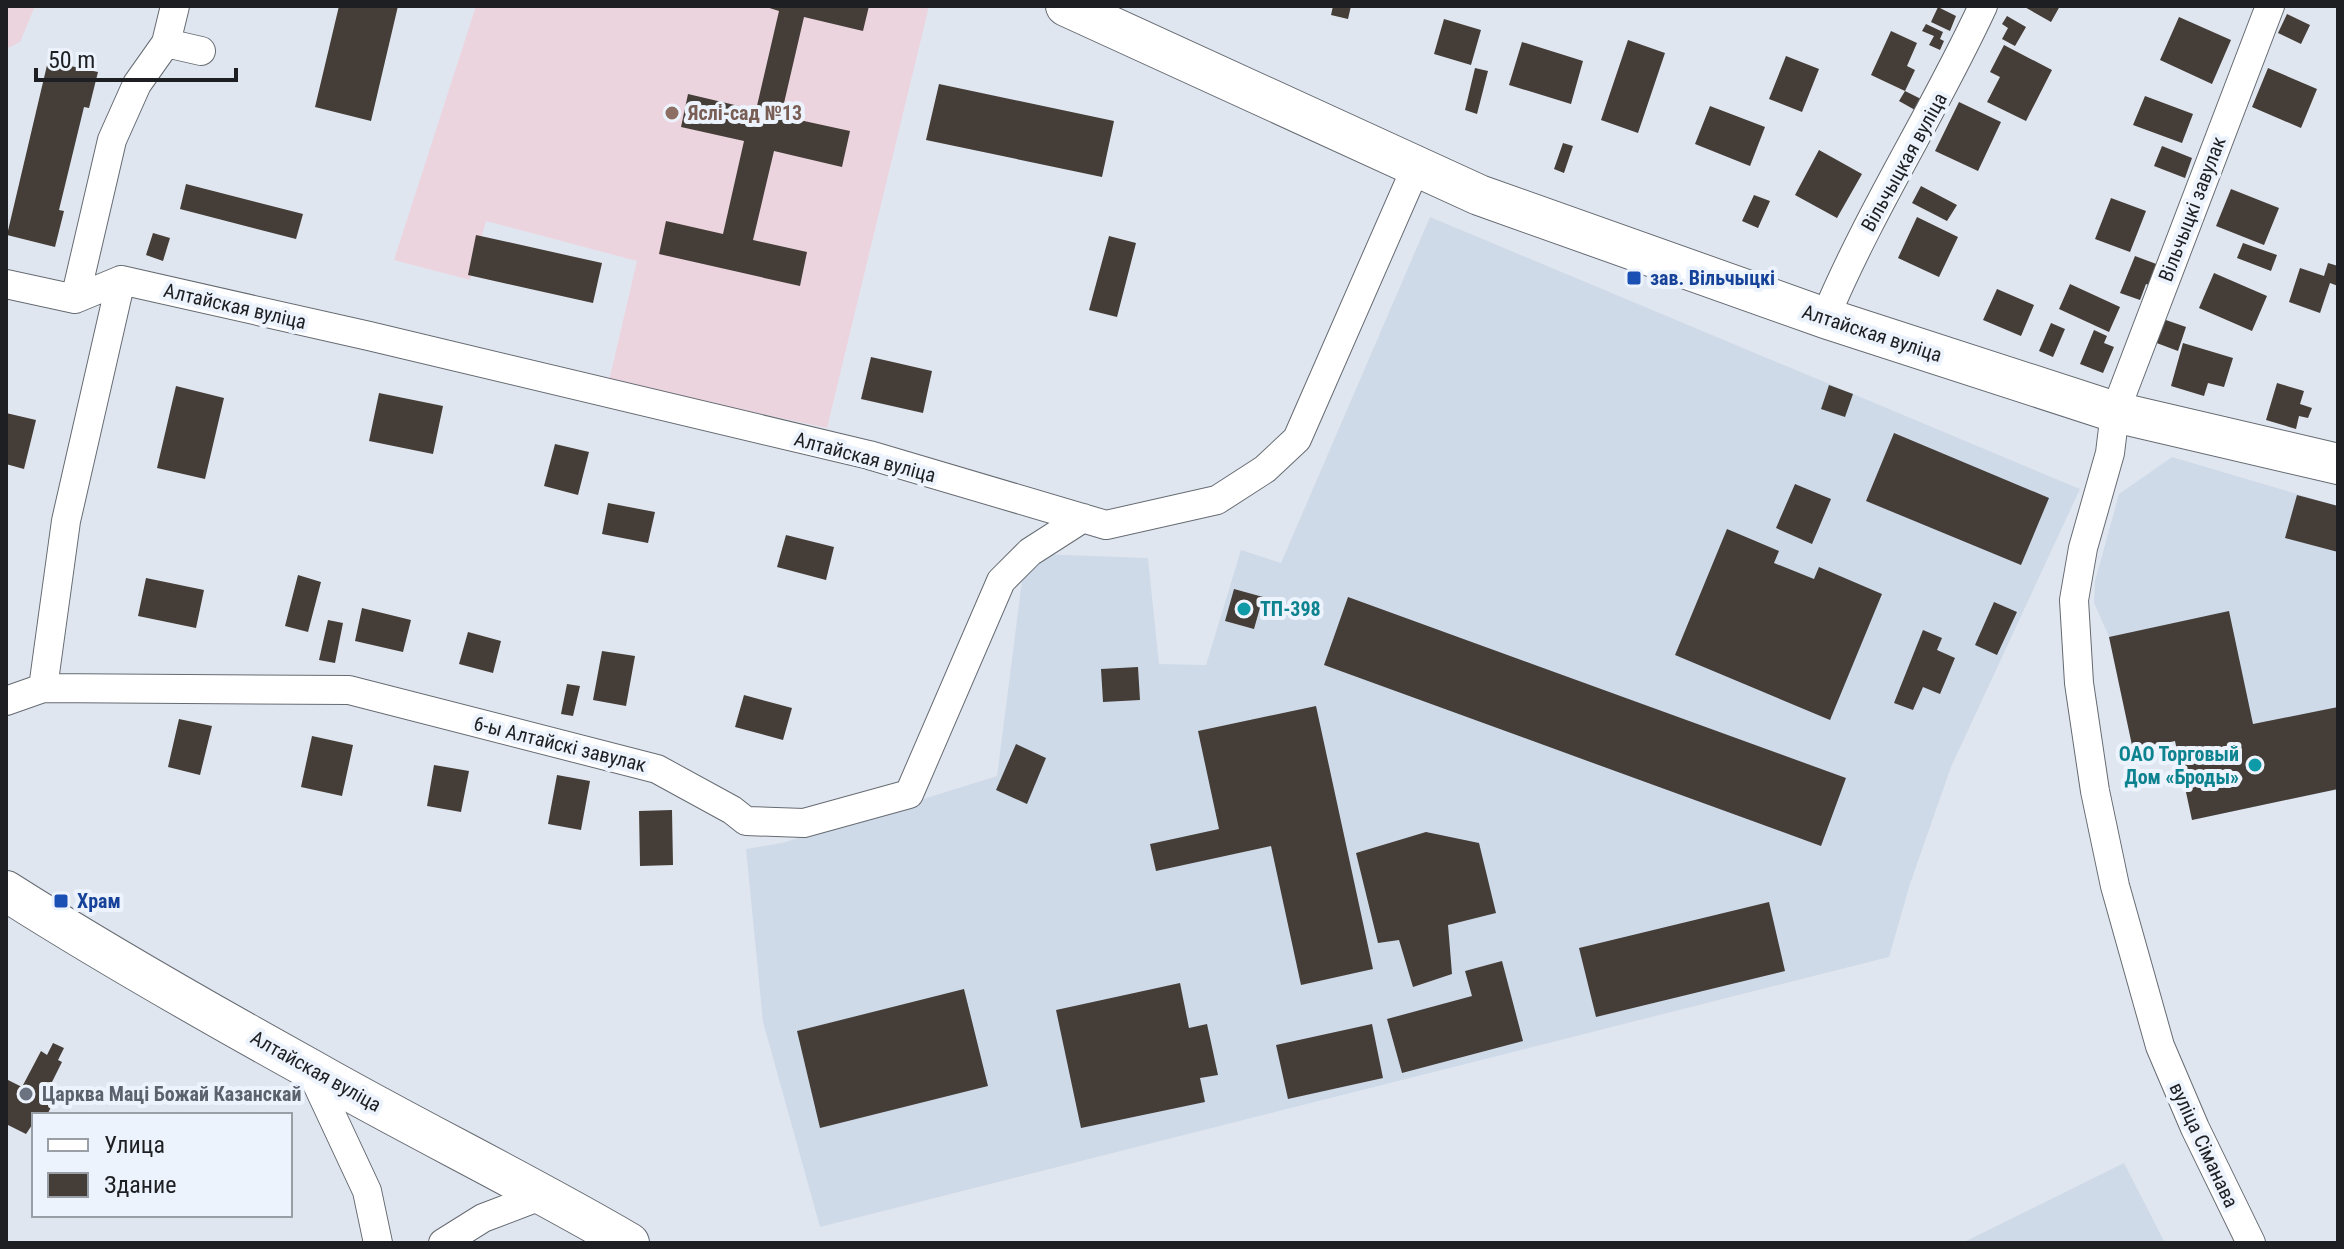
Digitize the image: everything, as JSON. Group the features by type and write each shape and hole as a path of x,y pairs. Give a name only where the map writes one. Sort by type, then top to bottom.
{"main road":[{"name":"Алтайская вуліца","path":"1066,6 1479,195 1825,318 2115,412 2338,464"},
{"name":"Алтайская вуліца","path":"6,891 112,958 310,1069 546,1194 629,1243"}],"street":[{"path":"75,299 112,140 137,84 166,43 175,6"},
{"name":"Вільчыцкая вуліца","path":"1825,318 1846,269 1953,72 1983,6"},
{"name":"Вільчыцкі завулак","path":"2160,1046 2115,886 2095,791 2079,683 2074,600 2077,573 2110,453 2115,412 2270,6"},
{"path":"166,43 201,51"},
{"name":"Алтайская вуліца","path":"121,280 869,455 1106,525 1217,500 1265,469 1297,439 1417,165"},
{"path":"6,284 75,299 121,280"},
{"path":"43,688 66,521 121,280"},
{"name":"6-ы Алтайскі завулак","path":"6,701 43,688 349,690 657,769 732,810 746,821 804,823 909,794 1001,581 1030,552 1083,518"},
{"name":"вуліца Сіманава","path":"2160,1046 2195,1128 2251,1243"},
{"path":"310,1069 367,1191 378,1243"},
{"path":"443,1243 483,1218 546,1194"}],"shaded area":[{"path":"6,6 35,6 20,42 6,49"},
{"name":"Яслі-сад №13","path":"476,6 929,6 827,428 609,381 637,261 486,221 470,280 394,260"},
{"path":"1430,217 2080,489 1951,767 1910,884 1889,957 820,1227 763,1022 746,849 782,843 997,776 1023,573 1037,554 1148,558 1159,664 1206,665 1241,550 1281,563"},
{"path":"2172,457 2338,506 2338,801 2335,790 2192,820 2175,741 2133,750 2109,637 2094,603 2095,581 2119,494"},
{"path":"2124,1163 2165,1243 1962,1243"}],"building":[{"path":"339,6 398,6 371,121 315,107"},
{"path":"763,6 869,6 863,31 804,17 781,116 850,131 842,167 774,151 753,240 807,252 800,286 659,254 666,221 723,234 744,141 681,127 688,94 756,110 779,11"},
{"path":"1333,6 1351,6 1348,19 1331,15"},
{"path":"2023,6 2060,6 2051,22"},
{"path":"1938,7 1956,16 1950,31 1931,22"},
{"path":"2287,14 2310,25 2301,44 2278,33"},
{"path":"2007,16 2026,27 2015,46 2002,39 2008,28 2002,24"},
{"path":"2179,17 2231,40 2212,84 2160,60"},
{"path":"1444,19 1481,30 1471,65 1434,54"},
{"path":"1926,24 1943,32 1940,39 1944,41 1940,50 1929,45 1934,36 1922,31"},
{"path":"1891,31 1917,43 1907,66 1915,70 1905,91 1871,75"},
{"path":"1628,40 1665,53 1638,133 1601,120"},
{"path":"1522,42 1583,61 1571,104 1509,85"},
{"path":"2004,45 2052,70 2026,121 1987,102 2000,77 1990,72"},
{"path":"1786,56 1819,69 1802,112 1769,99"},
{"path":"48,61 98,72 89,108 84,107 59,210 64,211 55,247 7,235"},
{"path":"1475,68 1488,71 1477,114 1465,110"},
{"path":"2268,68 2317,89 2301,128 2252,107"},
{"path":"939,84 1114,121 1102,177 926,140"},
{"path":"1905,91 1921,99 1915,110 1899,101"},
{"path":"2145,96 2193,114 2182,143 2133,125"},
{"path":"1959,102 2001,122 1978,171 1935,151"},
{"path":"1710,106 1765,127 1750,166 1695,144"},
{"path":"1563,143 1573,146 1564,173 1554,169"},
{"path":"2162,146 2192,158 2185,178 2154,166"},
{"path":"1819,150 1862,174 1837,218 1795,195"},
{"path":"186,184 303,214 296,239 180,209"},
{"path":"1921,186 1957,205 1947,221 1912,203"},
{"path":"2231,189 2279,208 2264,245 2216,226"},
{"path":"1754,195 1770,201 1758,228 1742,221"},
{"path":"2111,198 2146,211 2130,252 2095,239"},
{"path":"1917,217 1958,237 1939,277 1898,258"},
{"path":"153,233 170,238 163,261 146,255"},
{"path":"476,235 602,263 593,303 468,275"},
{"path":"1109,236 1136,243 1117,317 1089,310"},
{"path":"2243,243 2277,255 2271,271 2237,258"},
{"path":"2135,256 2159,265 2152,286 2146,284 2140,300 2120,293"},
{"path":"2328,263 2338,266 2338,286 2330,283 2320,313 2289,302 2300,268 2324,276"},
{"path":"2214,273 2267,296 2252,331 2199,308"},
{"path":"2070,284 2120,307 2109,332 2059,309"},
{"path":"1997,289 2034,305 2021,336 1983,320"},
{"path":"2163,319 2186,327 2178,351 2154,342"},
{"path":"2051,323 2065,329 2053,357 2039,351"},
{"path":"2094,330 2107,336 2104,343 2114,347 2103,373 2080,364"},
{"path":"2183,343 2233,358 2224,387 2208,383 2204,396 2171,386"},
{"path":"871,357 932,371 923,413 861,399"},
{"path":"2277,383 2304,391 2300,404 2312,408 2308,418 2299,416 2296,429 2266,420"},
{"path":"1829,385 1853,394 1845,417 1821,409"},
{"path":"176,386 224,398 205,479 157,468"},
{"path":"379,393 443,406 433,454 369,441"},
{"path":"6,413 36,420 24,469 6,464"},
{"path":"1894,433 2049,498 2021,565 1866,501"},
{"path":"555,444 589,452 578,495 544,486"},
{"path":"1795,484 1831,499 1812,544 1776,528"},
{"path":"2297,495 2338,506 2338,552 2285,538"},
{"path":"608,503 655,512 648,543 602,534"},
{"path":"1727,529 1779,551 1774,563 1814,579 1819,567 1882,594 1830,720 1675,655"},
{"path":"786,535 834,547 826,580 777,567"},
{"path":"298,575 321,582 308,632 285,626"},
{"path":"146,578 204,590 196,628 138,616"},
{"name":"ТП-398","path":"1234,589 1263,597 1254,629 1225,621"},
{"path":"1348,597 1846,778 1821,846 1324,665"},
{"path":"1994,602 2017,612 1997,655 1975,645"},
{"path":"362,608 411,620 403,652 355,641"},
{"path":"2229,611 2253,724 2338,707 2338,789 2192,820 2175,741 2133,750 2109,637"},
{"path":"328,620 343,623 335,663 319,660"},
{"path":"1923,630 1942,638 1937,650 1955,658 1940,694 1923,687 1913,710 1894,703"},
{"path":"468,632 501,641 493,673 459,664"},
{"path":"602,651 635,656 626,706 593,700"},
{"path":"1138,667 1140,700 1103,702 1101,669"},
{"path":"567,684 580,686 573,716 561,714"},
{"path":"744,695 792,708 783,740 735,727"},
{"path":"1316,706 1373,969 1301,985 1271,846 1156,871 1150,844 1219,829 1198,731"},
{"path":"179,719 212,726 200,775 168,767"},
{"path":"312,736 353,745 342,796 301,787"},
{"path":"1016,744 1046,758 1027,804 996,790"},
{"path":"434,765 469,771 461,812 427,806"},
{"path":"557,775 590,781 581,830 548,824"},
{"path":"672,810 673,865 640,866 639,811"},
{"path":"1426,832 1479,843 1496,913 1448,925 1452,974 1413,987 1399,940 1378,943 1356,853"},
{"path":"1769,902 1785,971 1596,1017 1579,948"},
{"path":"1502,961 1523,1041 1402,1073 1387,1019 1472,996 1465,971"},
{"path":"1180,983 1189,1028 1207,1024 1218,1075 1200,1078 1205,1102 1081,1128 1056,1010"},
{"path":"964,989 988,1086 820,1128 797,1031"},
{"path":"1372,1024 1383,1078 1288,1099 1276,1045"},
{"name":"Царква Маці Божай Казанскай","path":"53,1043 64,1048 58,1060 62,1062 43,1100 52,1105 48,1113 32,1113 32,1125 26,1134 6,1124 6,1082 8,1080 22,1087 41,1051 47,1055"}],"place":[{"name":"Яслі-сад №13","path":"672,113"},
{"name":"зав. Вільчыцкі","path":"1634,278"},
{"name":"ТП-398","path":"1244,609"},
{"name":"ОАО Торговый Дом «Броды»","path":"2255,765"},
{"name":"Храм","path":"61,901"},
{"name":"Царква Маці Божай Казанскай","path":"26,1094"}]}
